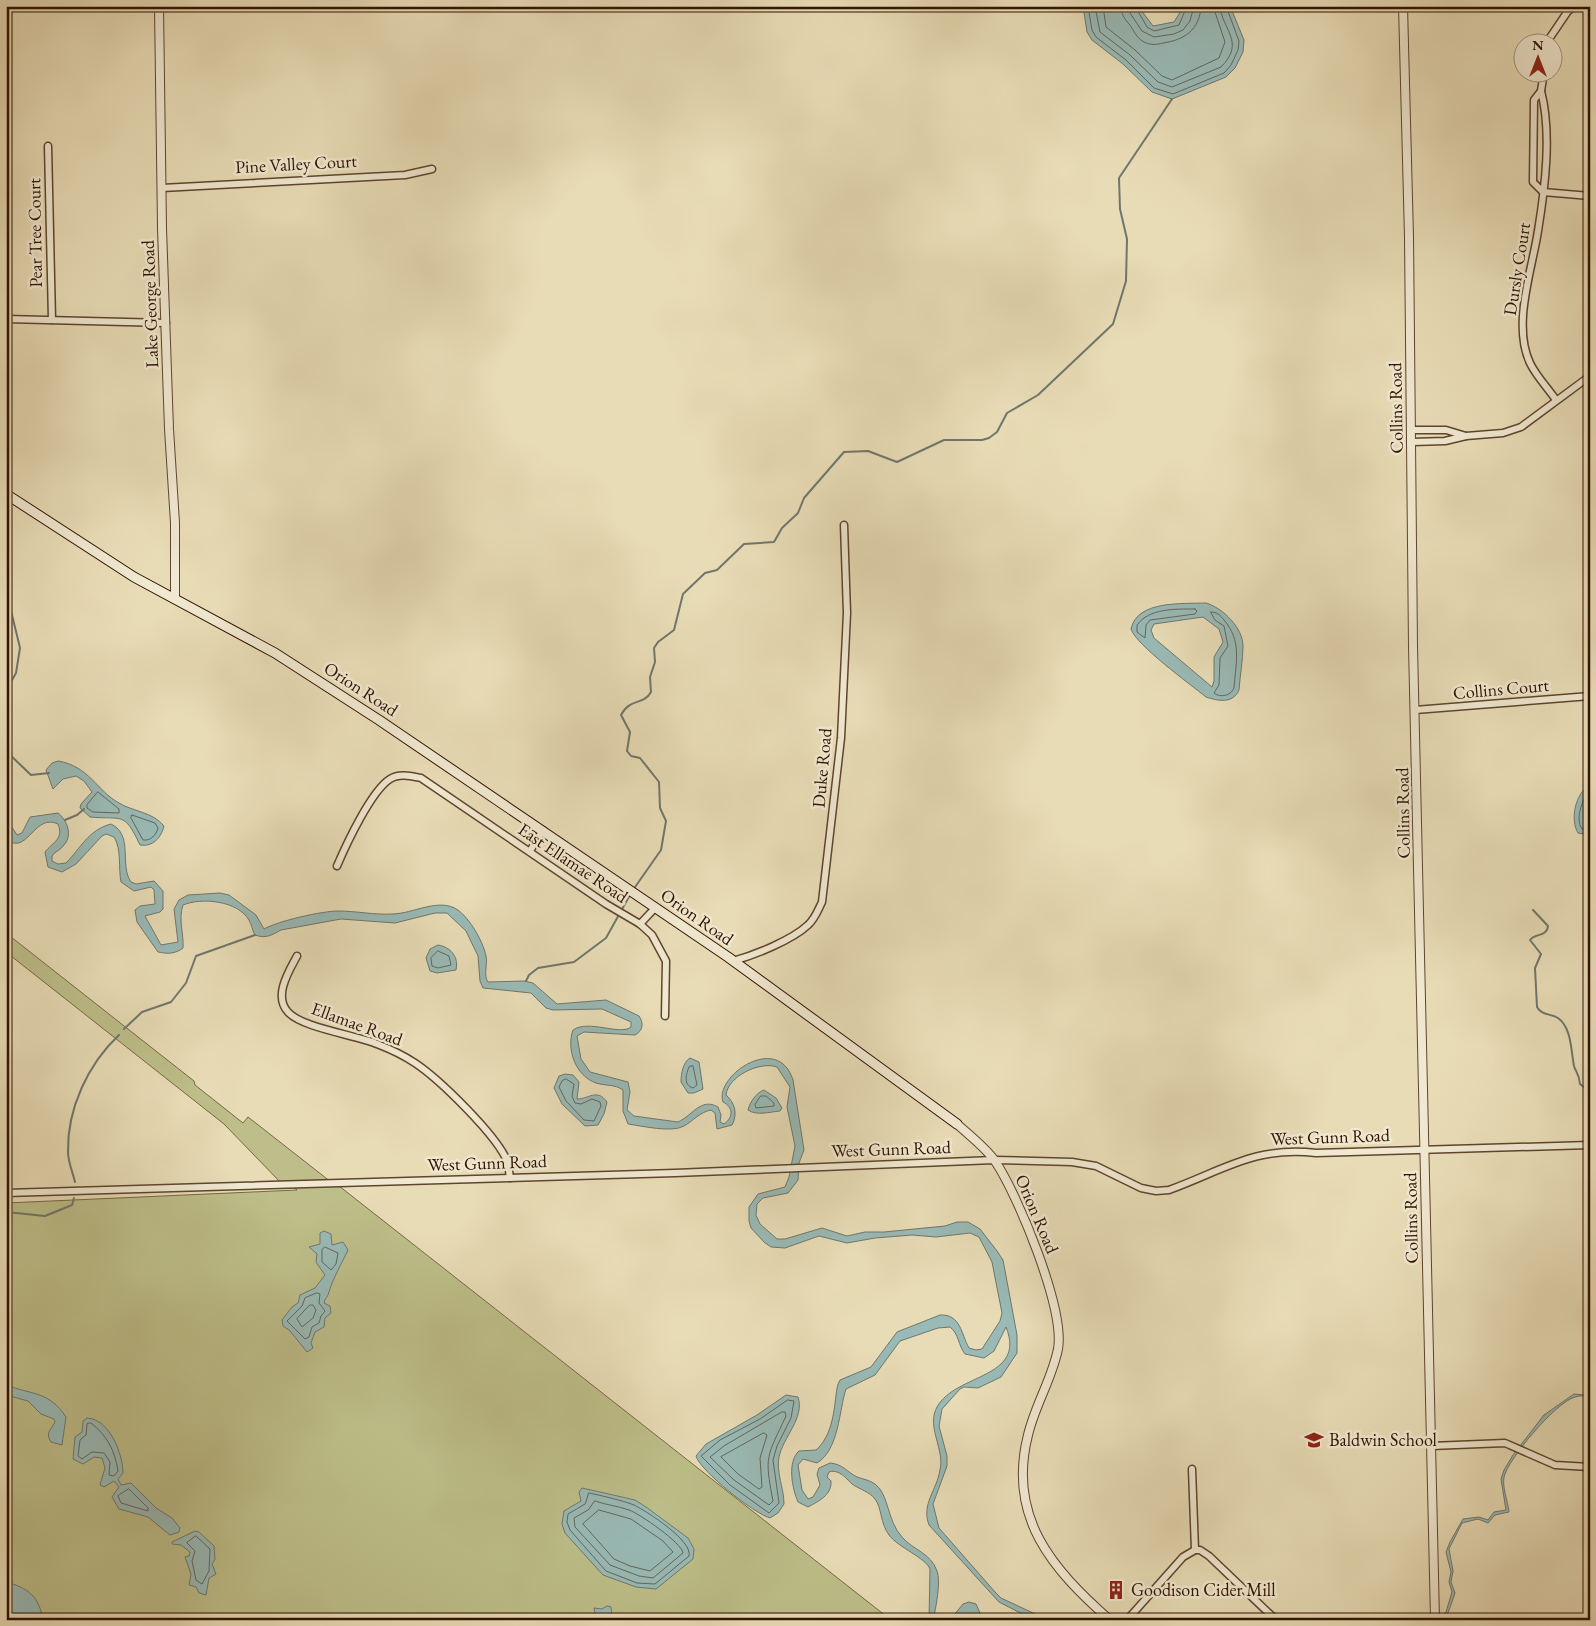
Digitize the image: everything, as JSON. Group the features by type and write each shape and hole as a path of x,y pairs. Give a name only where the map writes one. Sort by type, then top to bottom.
{"main road":[{"name":"Orion Road","path":"6,494 100,556 175,600 276,653 542,830 734,962 957,1124"}],"street":[{"name":"Lake George Road","path":"159,6 166,323 175,523 175,600"},
{"name":"Collins Road","path":"1403,6 1427,1338 1435,1620"},
{"path":"1554,32 1568,11 1575,6"},
{"name":"Dursly Court","path":"1542,82 1541,91 1544,102 1546,162 1543,192 1524,300 1523,333 1530,363 1556,400"},
{"name":"Dursly Court","path":"1541,91 1534,100 1533,182 1543,192"},
{"name":"Pear Tree Court","path":"48,146 52,320"},
{"name":"Pine Valley Court","path":"162,188 405,175 432,170"},
{"path":"1543,192 1590,196"},
{"path":"6,318 166,323"},
{"path":"1412,442 1445,441 1466,436 1503,433 1521,427 1590,376"},
{"path":"1412,430 1446,430 1466,436"},
{"name":"Duke Road","path":"734,962 747,958 797,934 817,914 822,902 841,738 847,613 844,525"},
{"name":"Collins Court","path":"1415,710 1590,696"},
{"name":"East Ellamae Road","path":"336,866 352,832 382,786 390,779 404,776 420,778 606,904 640,924 652,935 666,962 665,1016"},
{"path":"530,851 542,830"},
{"path":"640,924 655,908"},
{"name":"Ellamae Road","path":"297,956 286,975 282,990 283,1004 288,1012 312,1024 377,1044 416,1064 493,1138 508,1163 510,1178"},
{"name":"Orion Road","path":"957,1124 994,1160 1018,1202 1058,1319 1058,1348 1054,1365 1032,1422 1023,1462 1023,1487 1028,1512 1040,1542 1052,1561 1110,1620"},
{"name":"West Gunn Road","path":"6,1193 510,1178 994,1160 1080,1163 1096,1166 1141,1188 1156,1191 1169,1190 1256,1155 1273,1152 1316,1153 1590,1145"},
{"path":"1431,1446 1505,1443 1555,1465 1590,1467"},
{"path":"1192,1469 1195,1550"},
{"path":"1127,1620 1183,1557 1195,1550 1200,1550 1209,1556 1276,1620"}],"green space":[{"path":"6,933 194,1081 195,1085 243,1123 248,1117 331,1182 334,1182 891,1620 6,1620 6,1203 297,1190 289,1183 282,1184 224,1124 6,952"}],"water":[{"path":"1083,6 1138,6 1153,26 1174,22 1184,6 1230,6 1244,40 1243,52 1235,68 1226,77 1172,99 1152,92 1123,64 1092,40 1087,32"},
{"path":"1206,603 1219,609 1231,620 1240,632 1242,639 1243,651 1239,690 1233,698 1225,700 1215,700 1206,697 1143,645 1131,629 1135,620 1151,608 1174,604","holes":["1203,617 1219,629 1223,642 1214,657 1214,681 1212,687 1154,638 1151,630 1154,624"]},
{"path":"58,761 78,768 119,803 160,821 164,826 159,838 149,845 140,845 130,827 121,819 90,817 80,808 81,804 92,792 84,781 76,776 63,779 53,789 46,770 52,763"},
{"path":"1590,785 1590,835 1578,833 1574,814 1581,794"},
{"path":"58,813 68,828 68,837 64,845 52,856 52,861 58,864 66,863 85,840 96,831 111,824 118,829 124,843 126,867 131,882 136,884 154,881 163,891 163,909 160,912 145,916 161,945 178,942 174,909 179,900 188,895 220,893 229,895 256,915 264,929 289,920 331,911 392,914 434,906 451,906 463,914 482,944 486,956 486,976 488,982 524,981 533,983 557,1004 606,1000 639,1016 642,1021 642,1027 635,1035 584,1032 577,1036 581,1059 590,1072 628,1082 630,1092 627,1110 634,1116 678,1122 697,1108 707,1104 718,1107 721,1115 720,1122 724,1124 731,1115 731,1112 729,1107 723,1102 723,1092 728,1081 737,1071 749,1063 762,1059 774,1060 785,1066 793,1080 804,1150 799,1163 798,1180 788,1193 763,1198 757,1204 756,1215 760,1224 777,1239 785,1239 822,1228 847,1236 865,1232 884,1232 968,1222 980,1229 1003,1260 1017,1335 1017,1353 1001,1377 978,1388 964,1387 960,1389 942,1409 939,1426 947,1456 947,1466 933,1504 939,1528 995,1592 1001,1598 1048,1620 1034,1620 999,1602 929,1525 927,1517 928,1504 938,1477 941,1462 934,1430 934,1415 937,1407 946,1396 959,1387 986,1374 1007,1357 1010,1344 1006,1327 994,1351 984,1358 965,1354 950,1327 938,1328 900,1341 875,1375 846,1389 834,1439 824,1457 817,1463 803,1459 798,1465 802,1490 808,1499 813,1497 820,1485 817,1474 819,1468 830,1463 842,1467 880,1488 897,1531 906,1541 931,1560 937,1571 937,1602 933,1620 929,1620 930,1569 928,1565 893,1540 889,1535 884,1526 879,1507 873,1497 852,1484 841,1474 832,1471 829,1472 827,1477 831,1481 831,1486 824,1497 808,1507 798,1502 792,1475 795,1456 799,1451 816,1450 825,1439 831,1425 837,1387 840,1380 871,1367 897,1332 940,1315 947,1316 956,1321 969,1348 982,1349 1000,1321 1002,1313 992,1262 979,1237 970,1233 936,1237 912,1235 875,1238 847,1243 819,1236 785,1248 771,1247 751,1228 749,1207 758,1194 785,1187 789,1177 795,1146 787,1107 790,1087 777,1067 762,1066 754,1068 732,1082 726,1095 735,1109 732,1125 717,1129 715,1113 711,1110 679,1128 657,1128 628,1124 623,1111 623,1090 596,1083 583,1075 574,1061 571,1038 573,1030 580,1027 587,1026 620,1030 631,1027 631,1022 602,1009 553,1010 546,1008 531,993 483,988 480,981 478,956 466,931 447,913 435,913 395,923 341,919 281,930 272,935 262,937 255,935 249,920 237,909 219,902 200,901 183,905 181,916 183,948 171,953 158,952 137,922 135,910 140,906 155,904 154,890 151,887 134,891 121,882 119,853 114,837 106,834 102,836 76,864 62,872 48,867 45,852 59,837 58,824 50,822 43,824 21,842 9,841 6,836 6,818 17,835 22,833 30,817"},
{"path":"438,945 453,953 457,965 456,970 437,973 430,971 426,958 430,949"},
{"path":"690,1058 699,1062 703,1089 694,1093 688,1093 681,1082 684,1065"},
{"path":"565,1074 573,1075 579,1082 577,1099 596,1095 607,1102 604,1114 598,1125 585,1126 562,1104 554,1088 559,1076"},
{"path":"764,1090 776,1098 782,1108 780,1111 759,1113 748,1110 758,1093"},
{"path":"324,1231 331,1234 332,1245 343,1242 348,1250 324,1303 330,1306 331,1313 325,1318 324,1327 315,1332 311,1343 313,1348 307,1352 290,1331 283,1326 282,1320 292,1307 298,1303 300,1295 315,1288 325,1275 316,1262 317,1254 309,1247 320,1244 320,1233"},
{"path":"6,1385 46,1398 60,1409 66,1417 62,1445 51,1442 49,1439 50,1429 55,1422 54,1419 41,1414 28,1401 6,1395"},
{"path":"1590,1391 1590,1394 1575,1397 1556,1409 1534,1432 1514,1458 1504,1477 1504,1490 1509,1512 1495,1515 1488,1523 1478,1519 1462,1523 1449,1549 1453,1571 1451,1582 1455,1593 1448,1613 1442,1620 1438,1620 1446,1612 1452,1592 1449,1582 1451,1572 1446,1552 1463,1519 1479,1517 1488,1520 1494,1512 1506,1510 1501,1479 1513,1455 1544,1415 1574,1394 1584,1395"},
{"path":"786,1395 798,1397 799,1412 781,1450 778,1463 784,1504 778,1513 770,1518 753,1509 717,1481 696,1456 706,1444 757,1415"},
{"path":"87,1418 102,1424 114,1439 121,1457 123,1473 118,1479 121,1485 131,1483 156,1508 172,1518 180,1528 179,1532 170,1535 148,1517 119,1509 112,1497 119,1487 114,1481 104,1487 100,1485 105,1468 102,1458 94,1457 83,1464 73,1459 75,1437 82,1432 83,1421"},
{"path":"582,1488 635,1500 646,1507 688,1538 694,1549 693,1559 656,1589 636,1587 603,1575 565,1533 562,1524 564,1511 581,1501 579,1492"},
{"path":"195,1531 199,1532 214,1546 215,1559 212,1564 216,1574 209,1578 206,1595 199,1593 196,1587 189,1585 191,1574 185,1557 189,1556 190,1552 181,1545 172,1544 172,1542"},
{"path":"6,1582 21,1587 31,1594 39,1605 43,1620 6,1620"},
{"path":"969,1602 976,1604 983,1620 950,1620 963,1604"},
{"path":"607,1606 611,1607 612,1618 622,1620 596,1619 594,1608 602,1609"}],"waterway":[{"path":"633,890 661,850 666,821 660,808 659,782 640,758 631,756 627,751 630,732 621,715 625,709 644,699 651,692 650,677 655,662 654,648 658,642 674,630 683,594 705,573 717,570 744,544 774,542 782,528 798,513 804,498 844,452 868,451 897,462 944,440 982,440 989,438 997,432 1007,413 1038,395 1113,324 1126,281 1127,239 1120,209 1119,178 1172,99"},
{"path":"6,590 20,648 16,673 6,691"},
{"path":"6,751 31,775 49,773"},
{"path":"65,820 77,815 84,809"},
{"path":"526,981 529,975 538,968 574,962 606,938 631,893"},
{"path":"1533,910 1548,926 1545,932 1530,940 1541,954 1535,968 1537,1007 1544,1013 1552,1015 1563,1022 1570,1040 1574,1066 1580,1084 1590,1092"},
{"path":"124,1029 142,1012 171,1002 186,983 196,956 255,935"},
{"path":"75,1182 68,1152 71,1120 89,1073 98,1059 119,1035"},
{"path":"1590,1103 1585,1117 1585,1132 1589,1155 1588,1172 1590,1178"},
{"path":"6,1212 45,1216 72,1205 74,1198"}],"place":[{"name":"Baldwin School","path":"1314,1440"},
{"name":"Goodison Cider Mill","path":"1116,1590"}]}
